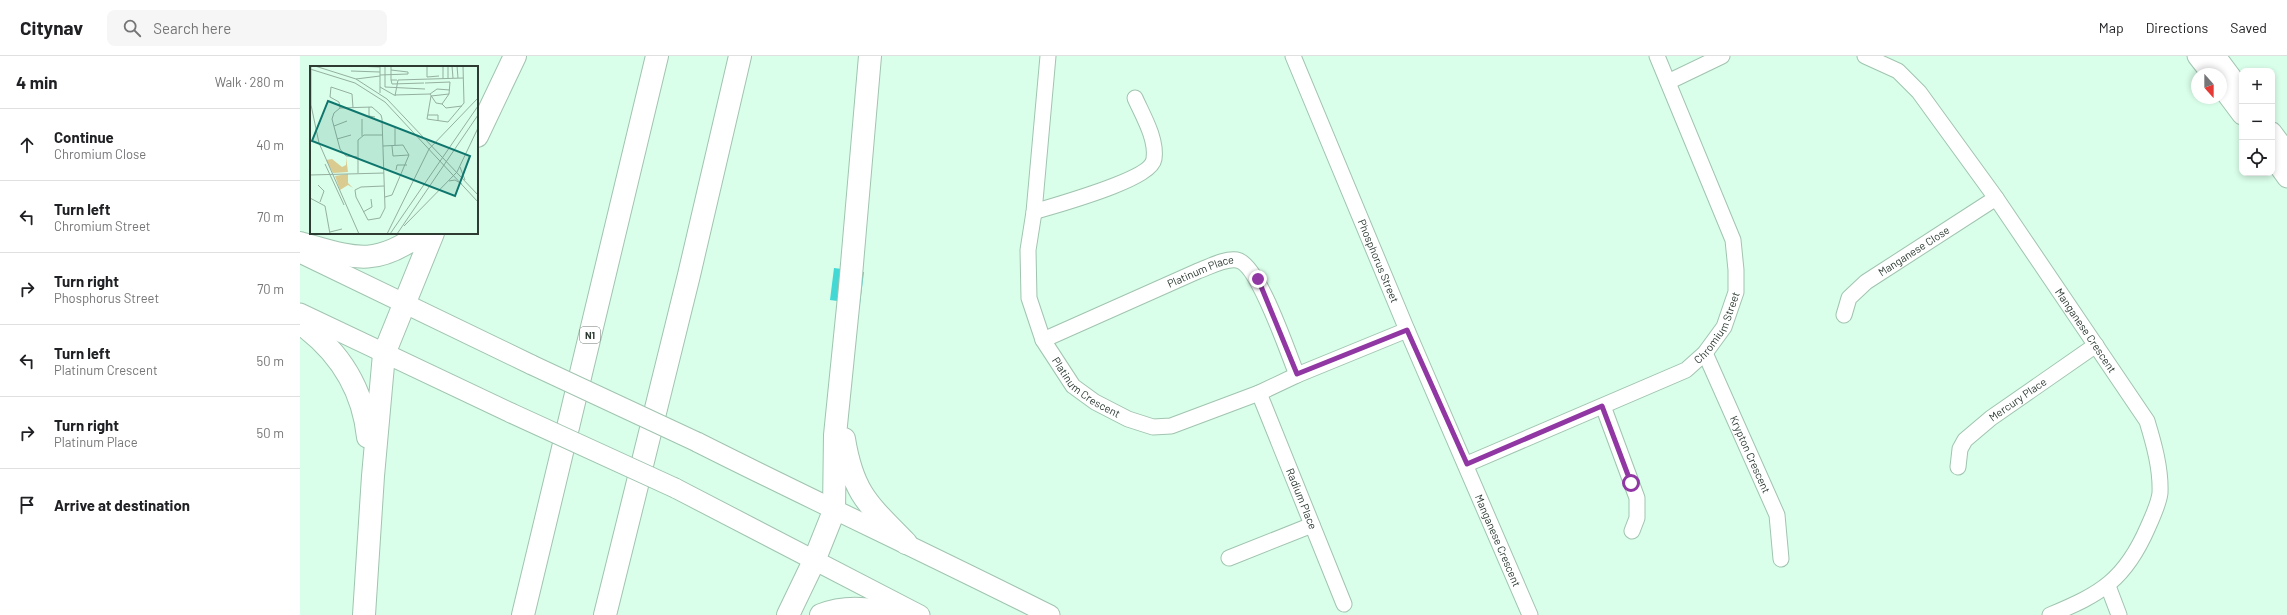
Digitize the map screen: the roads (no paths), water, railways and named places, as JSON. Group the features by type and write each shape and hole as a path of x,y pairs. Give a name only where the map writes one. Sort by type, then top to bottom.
{"highway":[{"path":"478,134 514,56"},
{"name":"N1","path":"523,615 657,56"},
{"path":"605,615 689,275 740,56"},
{"path":"788,615 814,561 834,511 835,435 870,56"},
{"path":"300,243 355,258 378,256 401,248 421,234"},
{"path":"364,615 373,476 384,354 434,234"},
{"path":"300,323 334,353 353,382 366,416 373,476"},
{"path":"838,402 848,464 856,484 869,505 906,542"},
{"path":"821,615 843,609 876,609 897,615"}],"main road":[{"path":"2197,56 2206,68"},
{"path":"2216,56 2239,87"},
{"path":"2227,95 2239,111"},
{"path":"2275,136 2287,152"},
{"path":"2275,161 2287,178"},
{"path":"300,253 696,442 834,511 906,542 1050,615"},
{"path":"300,313 384,354 675,488 920,615"}],"street":[{"name":"Platinum Crescent","path":"1048,56 1034,212 1028,250 1029,298 1044,340 1073,386 1095,402 1128,419 1153,426 1171,426 1258,394 1297,374 1407,330"},
{"name":"Phosphorus Street","path":"1294,56 1407,330 1467,464"},
{"name":"Chromium Street","path":"1467,464 1686,370 1705,353 1724,326 1736,292 1732,240 1657,56"},
{"path":"1668,82 1722,56"},
{"name":"Manganese Crescent","path":"1865,56 1898,71 1919,92 1996,198 2147,421 2154,446 2160,494 2138,550 2123,570 2108,586 2076,604 2050,615"},
{"path":"1034,212 1124,182 1149,168 1154,160 1154,150 1150,132 1135,98"},
{"name":"Manganese Close","path":"1844,315 1849,298 1862,285 1996,198"},
{"name":"Platinum Place","path":"1044,340 1198,271 1237,260 1247,265 1258,279 1297,374"},
{"name":"Mercury Place","path":"1958,467 1960,448 1965,440 1991,418 2096,345"},
{"name":"Krypton Crescent","path":"1705,353 1777,515 1781,559"},
{"name":"Radium Place","path":"1258,394 1344,604"},
{"path":"1602,406 1637,498 1637,518 1632,531"},
{"name":"Manganese Crescent","path":"1467,464 1530,615"},
{"path":"1228,558 1312,525"},
{"path":"2108,586 2119,615"}]}
